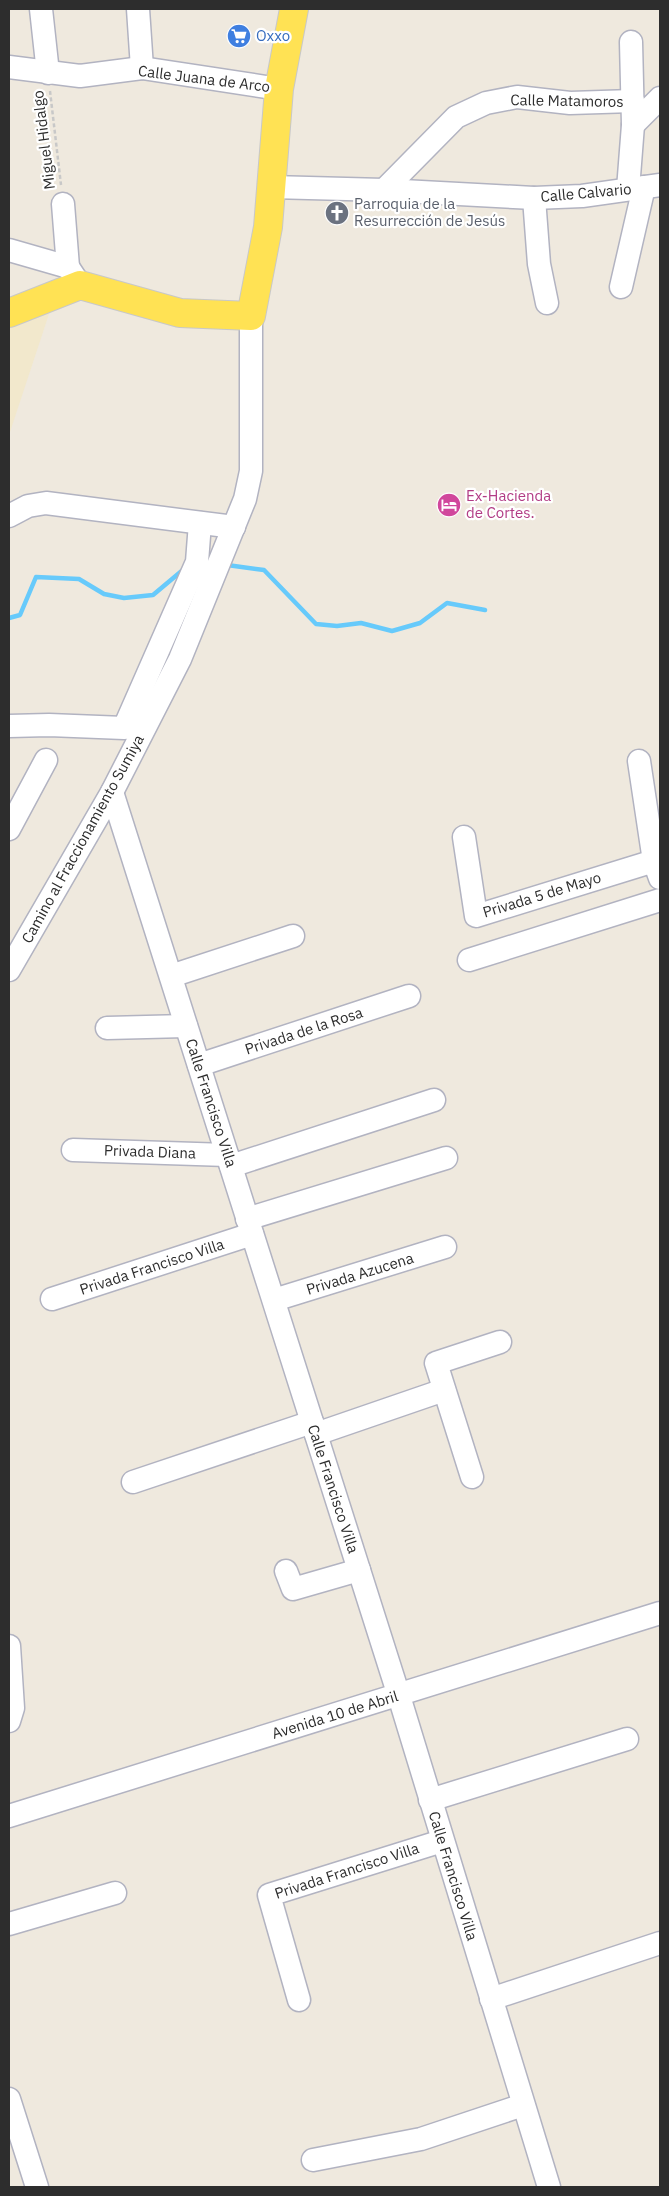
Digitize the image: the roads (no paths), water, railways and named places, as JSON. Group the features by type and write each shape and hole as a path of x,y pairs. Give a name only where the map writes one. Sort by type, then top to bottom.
{"main road":[{"name":"Camino al Fraccionamiento Sumiya","path":"251,316 268,227 279,89 294,9"},
{"path":"9,313 74,276 180,313 251,316"}],"street":[{"path":"41,9 48,73"},
{"path":"138,9 142,68"},
{"path":"620,287 644,187 633,125 631,42"},
{"name":"Calle Juana de Arco","path":"9,68 80,76 142,68 279,89"},
{"name":"Calle Matamoros","path":"384,190 456,118 486,103 517,97 570,103 633,101"},
{"path":"633,125 660,98"},
{"name":"Calle Calvario","path":"271,187 384,190 534,198 582,196 644,187"},
{"path":"534,198 539,264 547,303"},
{"path":"63,204 74,276"},
{"path":"9,250 74,276"},
{"name":"Camino al Fraccionamiento Sumiya","path":"10,965 112,792 180,659 245,499 251,471 251,316"},
{"path":"9,516 28,506 46,503 234,527"},
{"path":"9,726 49,725 124,728 197,562 200,523"},
{"path":"9,829 46,760"},
{"path":"639,761 657,870"},
{"name":"Calle Francisco Villa","path":"112,792 399,1696 547,2187"},
{"name":"Privada 5 de Mayo","path":"464,837 476,916 657,870"},
{"path":"469,960 660,900"},
{"path":"171,976 293,936"},
{"name":"Privada de la Rosa","path":"199,1065 410,996"},
{"path":"107,1028 186,1026"},
{"name":"Privada Diana","path":"73,1150 229,1160 434,1100"},
{"name":"Privada Francisco Villa","path":"52,1299 250,1226 446,1158"},
{"name":"Privada Azucena","path":"274,1300 446,1247"},
{"path":"472,1477 436,1363 500,1342"},
{"path":"133,1482 444,1390"},
{"path":"286,1571 292,1589 359,1570"},
{"name":"Avenida 10 de Abril","path":"9,1816 399,1696 660,1613"},
{"path":"9,1646 13,1708 9,1721"},
{"path":"430,1800 627,1739"},
{"name":"Privada Francisco Villa","path":"299,2000 269,1895 442,1841"},
{"path":"9,1924 115,1893"},
{"path":"491,1998 660,1942"},
{"path":"9,2099 36,2187"},
{"path":"313,2160 420,2139 523,2104"}],"waterway":[{"path":"227,565 264,570 316,624 337,626 361,623 392,631 420,623 447,603 485,610"},
{"path":"9,618 20,615 36,577 79,579 104,594 124,598 153,595 184,569"}],"place":[{"name":"Oxxo","path":"239,36"},
{"name":"Parroquia de la Resurrección de Jesús","path":"337,213"},
{"name":"Ex-Hacienda de Cortes.","path":"449,505"}]}
